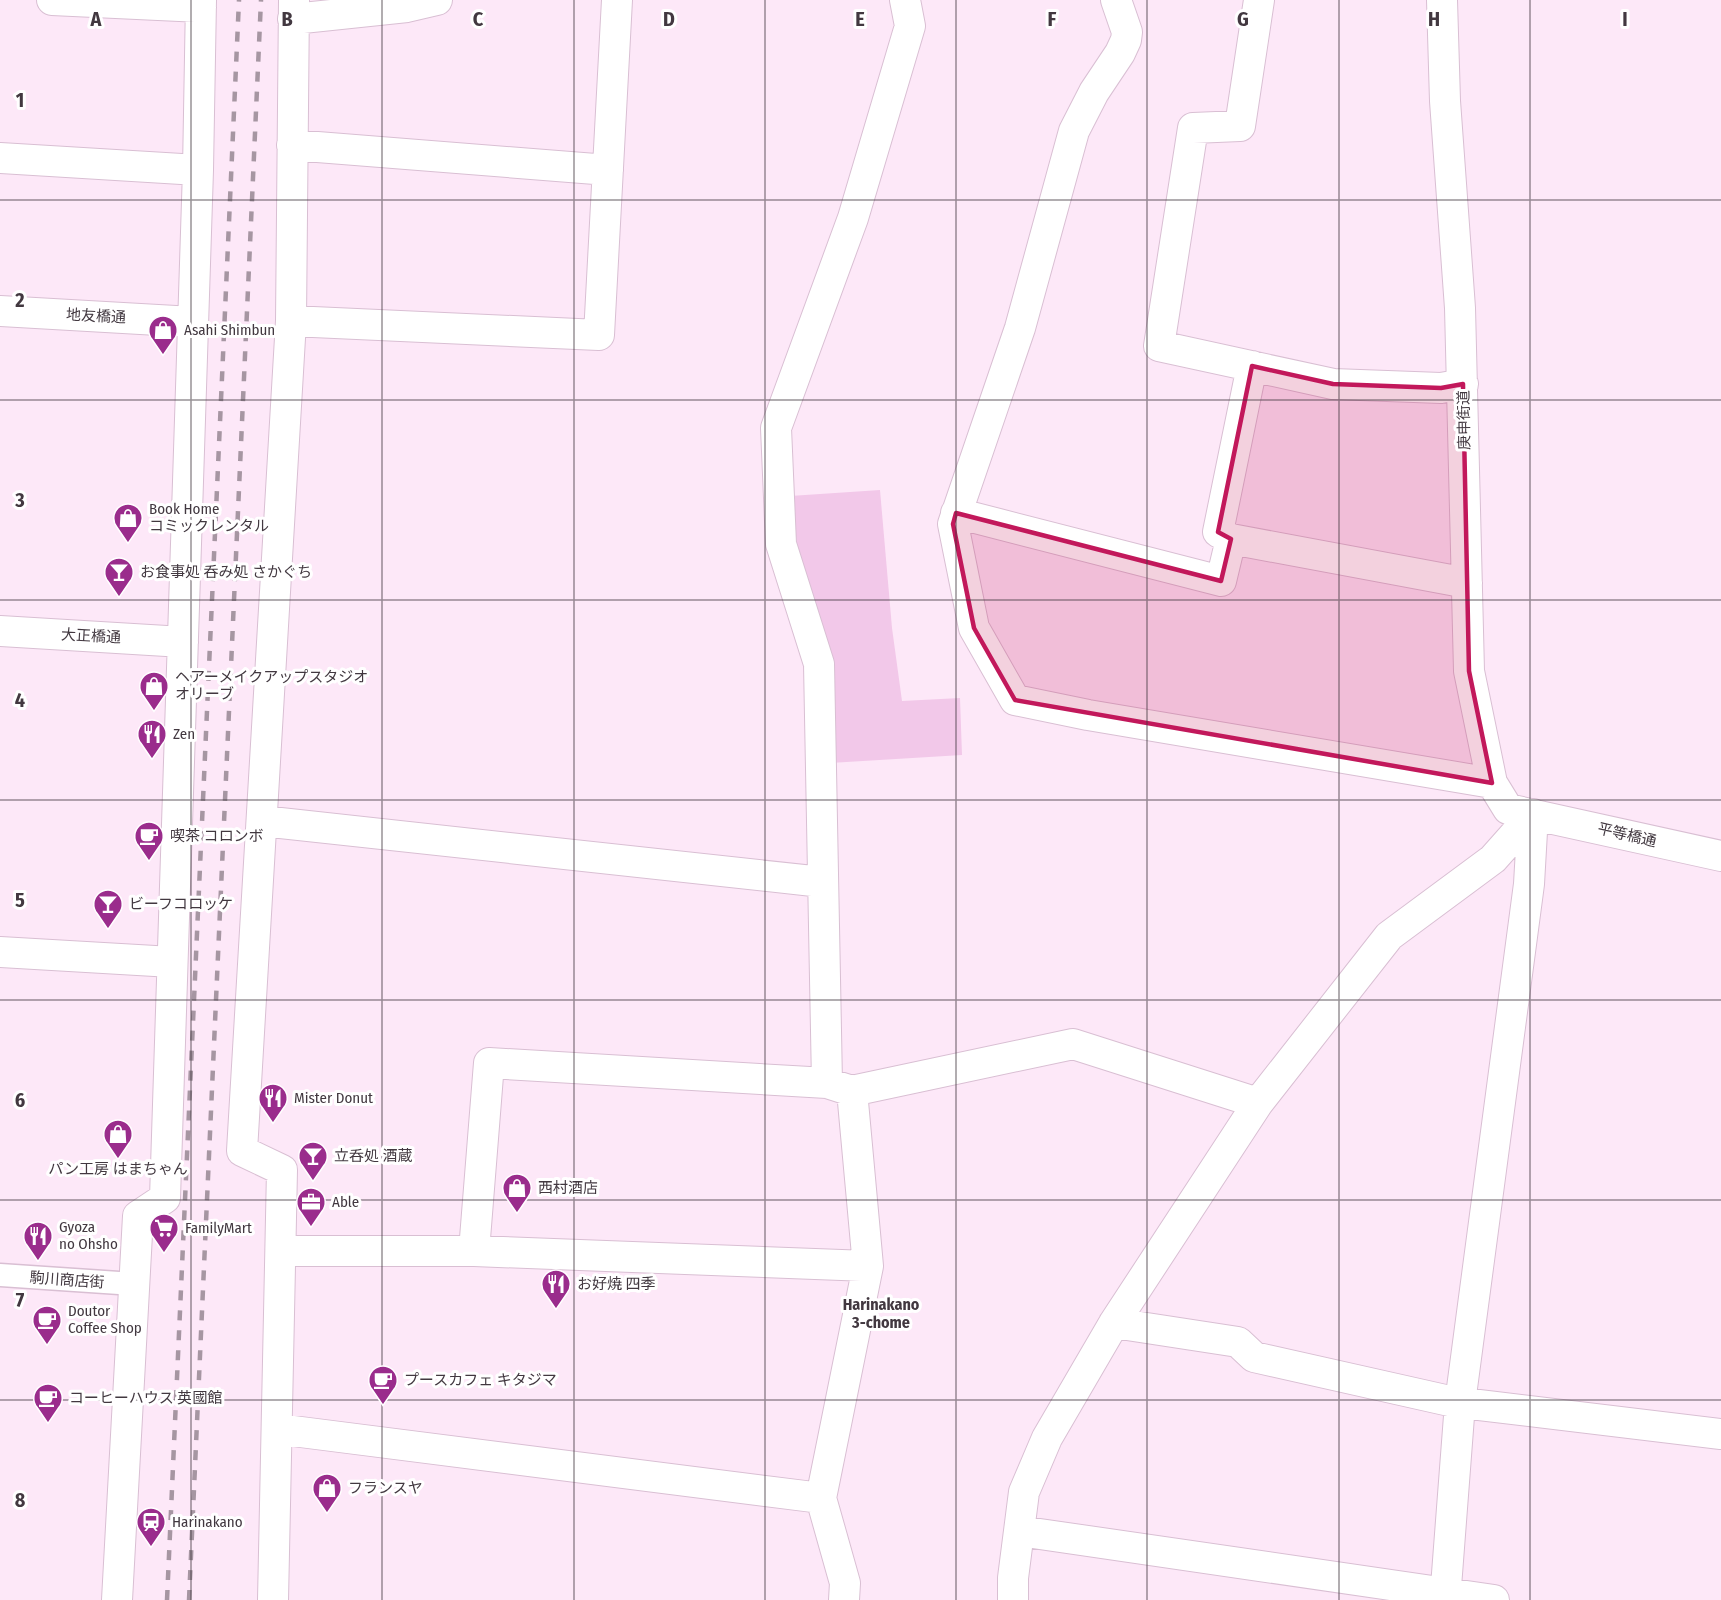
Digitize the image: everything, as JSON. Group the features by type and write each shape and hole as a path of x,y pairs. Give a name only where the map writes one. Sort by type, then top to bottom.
{"street":[{"path":"52,0 201,4 198,170 165,1198 138,1215 117,1600"},
{"path":"291,321 599,334 617,0"},
{"path":"844,1600 845,1583 821,1498 868,1266 839,1087 822,882 819,664 781,544 777,428 854,218 910,26 905,0"},
{"path":"1116,0 1127,32 1126,40 1094,92 1074,131 1020,328 953,524 974,628 1014,700 1088,715 1492,783"},
{"path":"1259,0 1240,126 1193,128 1159,346 1333,384 1441,388 1463,384"},
{"name":"庚申街道","path":"1442,0 1445,101 1460,308 1469,670 1492,783 1508,808 1533,814"},
{"path":"273,1600 282,1170 242,1151 291,321 294,10 423,2"},
{"path":"292,145 608,170"},
{"path":"0,158 198,170"},
{"name":"地友橋通","path":"0,311 193,322"},
{"path":"1252,366 1218,532 1232,539 1467,583"},
{"path":"957,513 1221,581 1232,539"},
{"name":"大正橋通","path":"0,631 183,642"},
{"path":"1013,1600 1024,1492 1047,1438 1114,1323 1258,1103 1389,936 1493,859 1533,814"},
{"path":"1445,1597 1460,1403 1529,884 1533,814"},
{"name":"平等橋通","path":"1533,814 1721,856"},
{"path":"262,821 822,882"},
{"path":"0,952 172,962"},
{"path":"474,1251 489,1063 839,1087 1072,1044 1258,1103"},
{"path":"282,1251 474,1251 868,1266"},
{"name":"駒川商店街","path":"0,1275 134,1284"},
{"path":"1114,1323 1238,1342 1254,1357 1460,1403 1721,1434"},
{"path":"277,1429 821,1498"},
{"path":"1019,1531 1445,1597 1494,1600"}],"highlighted area":[{"path":"1252,366 1333,384 1441,388 1463,384 1469,671 1492,783 1015,700 974,628 953,524 956,513 1221,581 1231,539 1218,532"}],"shaded area":[{"path":"880,490 892,628 902,701 960,698 962,755 830,763 790,496"}],"railway":[{"path":"167,1600 239,0"},
{"path":"189,1600 261,0"}],"place":[{"name":"Asahi Shimbun","path":"163,356"},
{"name":"Book Home コミックレンタル","path":"128,544"},
{"name":"お食事処 呑み処 さかぐち","path":"119,598"},
{"name":"ヘアーメイクアップスタジオ オリーブ","path":"154,712"},
{"name":"Zen","path":"152,760"},
{"name":"喫茶 コロンボ","path":"149,862"},
{"name":"ビーフコロッケ","path":"108,930"},
{"name":"Mister Donut","path":"273,1124"},
{"name":"パン工房 はまちゃん","path":"118,1160"},
{"name":"立呑処 酒蔵","path":"313,1182"},
{"name":"西村酒店","path":"517,1214"},
{"name":"Able","path":"311,1228"},
{"name":"FamilyMart","path":"164,1254"},
{"name":"Gyoza no Ohsho","path":"38,1262"},
{"name":"お好焼 四季","path":"556,1310"},
{"name":"Doutor Coffee Shop","path":"47,1346"},
{"name":"プースカフェ キタジマ","path":"383,1406"},
{"name":"コーヒーハウス 英國館","path":"48,1424"},
{"name":"フランスヤ","path":"327,1514"},
{"name":"Harinakano","path":"151,1548"}],"district":[{"name":"Harinakano 3-chome","path":"881,1313"}]}
